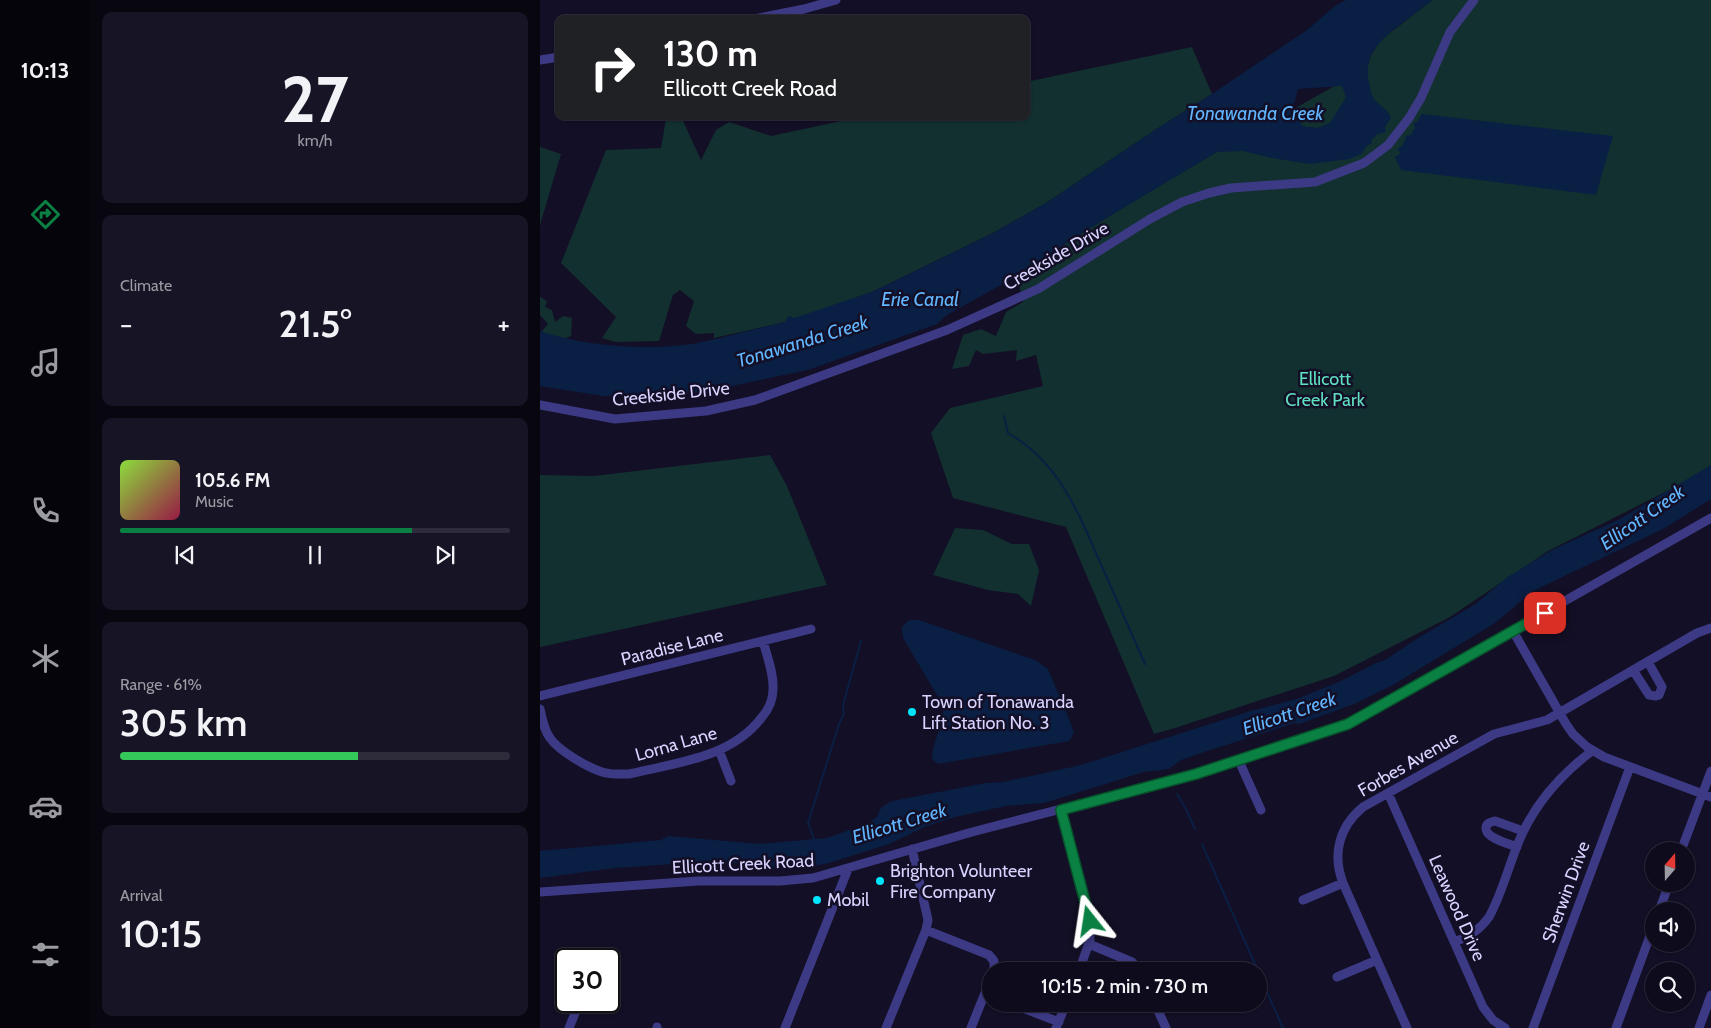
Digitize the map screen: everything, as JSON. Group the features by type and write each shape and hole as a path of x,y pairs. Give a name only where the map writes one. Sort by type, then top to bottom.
{"street":[{"path":"774,15 836,0"},
{"name":"Creekside Drive","path":"540,405 615,419 706,411 755,400 947,330 1038,289 1150,219 1182,202 1231,188 1315,182 1364,163 1388,145 1409,118 1421,98 1450,32 1474,0"},
{"path":"540,60 555,58"},
{"name":"Ellicott Creek Road","path":"540,892 698,881 799,880 820,877 912,849 1146,788 1239,761 1348,724 1711,518"},
{"name":"Forbes Avenue","path":"1407,1028 1343,883 1337,860 1342,833 1356,813 1494,734 1511,728 1536,724 1559,713 1697,633 1711,628"},
{"name":"Paradise Lane","path":"540,696 811,629"},
{"path":"1513,631 1559,713 1574,734 1592,751 1707,796"},
{"name":"Lorna Lane","path":"540,709 544,728 554,744 593,768 610,774 629,774 705,756 731,745 751,730 770,705 773,682 763,641"},
{"path":"1633,670 1649,695 1659,695 1662,687 1648,662"},
{"path":"719,750 731,781"},
{"path":"1454,942 1474,933 1489,917 1523,832 1550,790 1570,769 1592,751"},
{"path":"1239,761 1261,810"},
{"name":"Sherwin Drive","path":"1533,1028 1630,767"},
{"path":"1685,842 1707,796 1711,771"},
{"name":"Leawood Drive","path":"1388,793 1483,1007 1493,1020 1505,1028"},
{"path":"1061,810 1090,921 1089,944 1082,962"},
{"path":"1517,847 1490,836 1486,826 1488,823 1495,821 1523,832"},
{"path":"886,1028 926,930 928,913 912,849"},
{"path":"785,1028 848,869"},
{"path":"1304,900 1343,883"},
{"path":"926,930 989,955 994,962"},
{"path":"1089,944 1132,962"},
{"path":"1616,1028 1645,949"},
{"path":"1337,977 1377,960"},
{"path":"1699,1028 1711,995"},
{"path":"971,1028 982,1006"},
{"path":"1030,1012 1058,1025 1063,1012"},
{"path":"1159,1012 1166,1028"},
{"path":"569,1028 575,1013"}],"green space":[{"name":"Ellicott Creek Park","path":"1432,0 1711,0 1711,469 1548,551 1450,617 1334,676 1154,734 1066,527 953,498 931,433 950,408 1043,386 1036,355 1016,361 1017,350 983,354 976,350 969,366 952,369 963,335 981,329 996,336 1006,312 1023,302 1017,276 1102,220 1367,68 1371,55 1381,40"},
{"path":"1192,47 1212,94 1046,203 993,233 872,292 794,319 789,316 785,322 714,338 714,333 696,334 686,326 694,301 680,290 673,295 659,341 616,342 602,338 616,317 561,263 606,150 661,148 666,120 683,121 701,160 716,130 729,122 771,136 846,120 1030,120 1030,81"},
{"path":"540,147 561,154 540,225"},
{"path":"540,297 547,301 545,307 552,310 555,322 563,316 572,318 571,336 554,343 545,337 542,331 548,324 540,315"},
{"path":"770,455 787,486 827,585 540,647 540,475 594,476"},
{"path":"955,528 983,530 1012,544 1029,544 1039,570 1031,606 1018,594 988,590 933,575"}],"water":[{"name":"Erie Canal","path":"1346,0 1432,0 1381,41 1371,56 1368,73 1372,95 1391,118 1385,127 1386,132 1378,134 1371,140 1372,143 1365,147 1361,154 1350,159 1310,164 1243,151 1217,152 1075,237 1017,276 947,315 937,324 808,370 698,393 603,396 540,386 540,331 595,344 615,346 655,347 692,344 785,322 789,316 794,318 872,292 993,233 1046,203 1307,30 1335,6","holes":["1342,86 1346,97 1330,123 1317,128 1302,126 1293,107 1298,89"]},
{"path":"1422,114 1613,136 1596,195 1401,170 1395,157 1400,152 1397,149 1401,147 1406,139 1405,136 1411,135 1415,127 1413,123 1417,122"},
{"name":"Ellicott Creek","path":"1711,465 1711,499 1665,528 1533,591 1495,623 1393,685 1354,704 1299,724 1295,723 1201,753 1181,760 1169,769 1144,772 1044,803 1006,806 955,817 927,826 889,844 829,863 779,870 756,869 740,863 673,864 615,868 540,878 540,851 661,840 668,836 760,844 827,838 869,823 878,816 879,811 883,807 892,801 986,783 1003,782 1081,765 1254,710 1297,699 1385,660 1474,605 1509,576 1552,550 1620,519"},
{"path":"909,620 919,620 1035,660 1048,669 1074,733 1069,741 938,764 932,759 942,719 943,705 903,638 902,627"}],"waterway":[{"path":"1004,416 1008,433 1026,445 1042,460 1067,493 1086,530 1145,664"},
{"path":"814,839 808,823 839,724 844,714 843,705 861,641"},
{"path":"1177,794 1195,829"},
{"path":"1202,844 1254,962"},
{"path":"1267,992 1283,1028"}],"place":[{"name":"Town of Tonawanda Lift Station No. 3","path":"912,712"},
{"name":"Brighton Volunteer Fire Company","path":"880,881"},
{"name":"Mobil","path":"817,900"}],"route":[{"path":"1090,921 1061,810 1196,774 1348,724 1545,613"}],"water label":[{"name":"Tonawanda Creek","path":"1255,113"},
{"name":"Tonawanda Creek","path":"802,341"}]}
